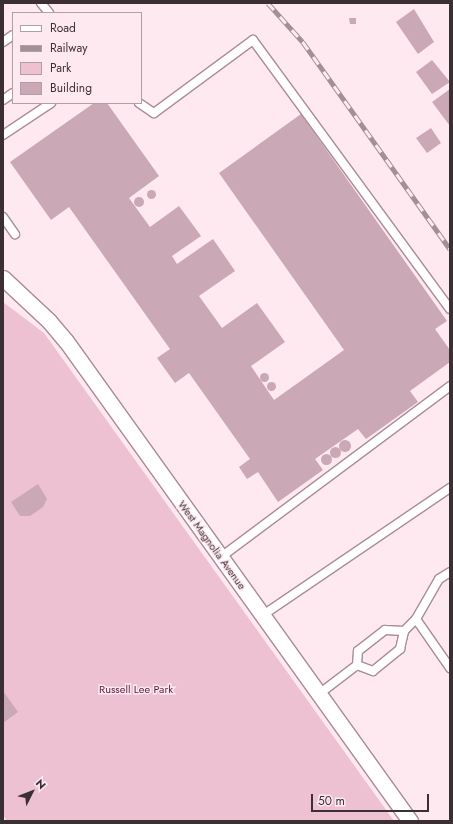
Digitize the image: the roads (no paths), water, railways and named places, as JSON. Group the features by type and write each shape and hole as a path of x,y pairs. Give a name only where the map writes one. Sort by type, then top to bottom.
{"street":[{"name":"West Magnolia Avenue","path":"3,278 49,321 66,341 410,821"}],"lane":[{"path":"41,3 47,12"},
{"path":"3,42 12,36"},
{"path":"141,104 154,112 253,40 450,309"},
{"path":"3,100 12,94"},
{"path":"3,135 50,104"},
{"path":"3,217 15,234"},
{"path":"221,557 450,386"},
{"path":"263,616 450,488"},
{"path":"356,665 373,671 400,649 404,631 416,619 439,579 450,572"},
{"path":"416,619 450,668"},
{"path":"319,694 356,665 358,651 385,630 404,631"}],"railway":[{"path":"268,3 303,42 450,249"}],"park label":[{"name":"Russell Lee Park","path":"136,689"}]}
